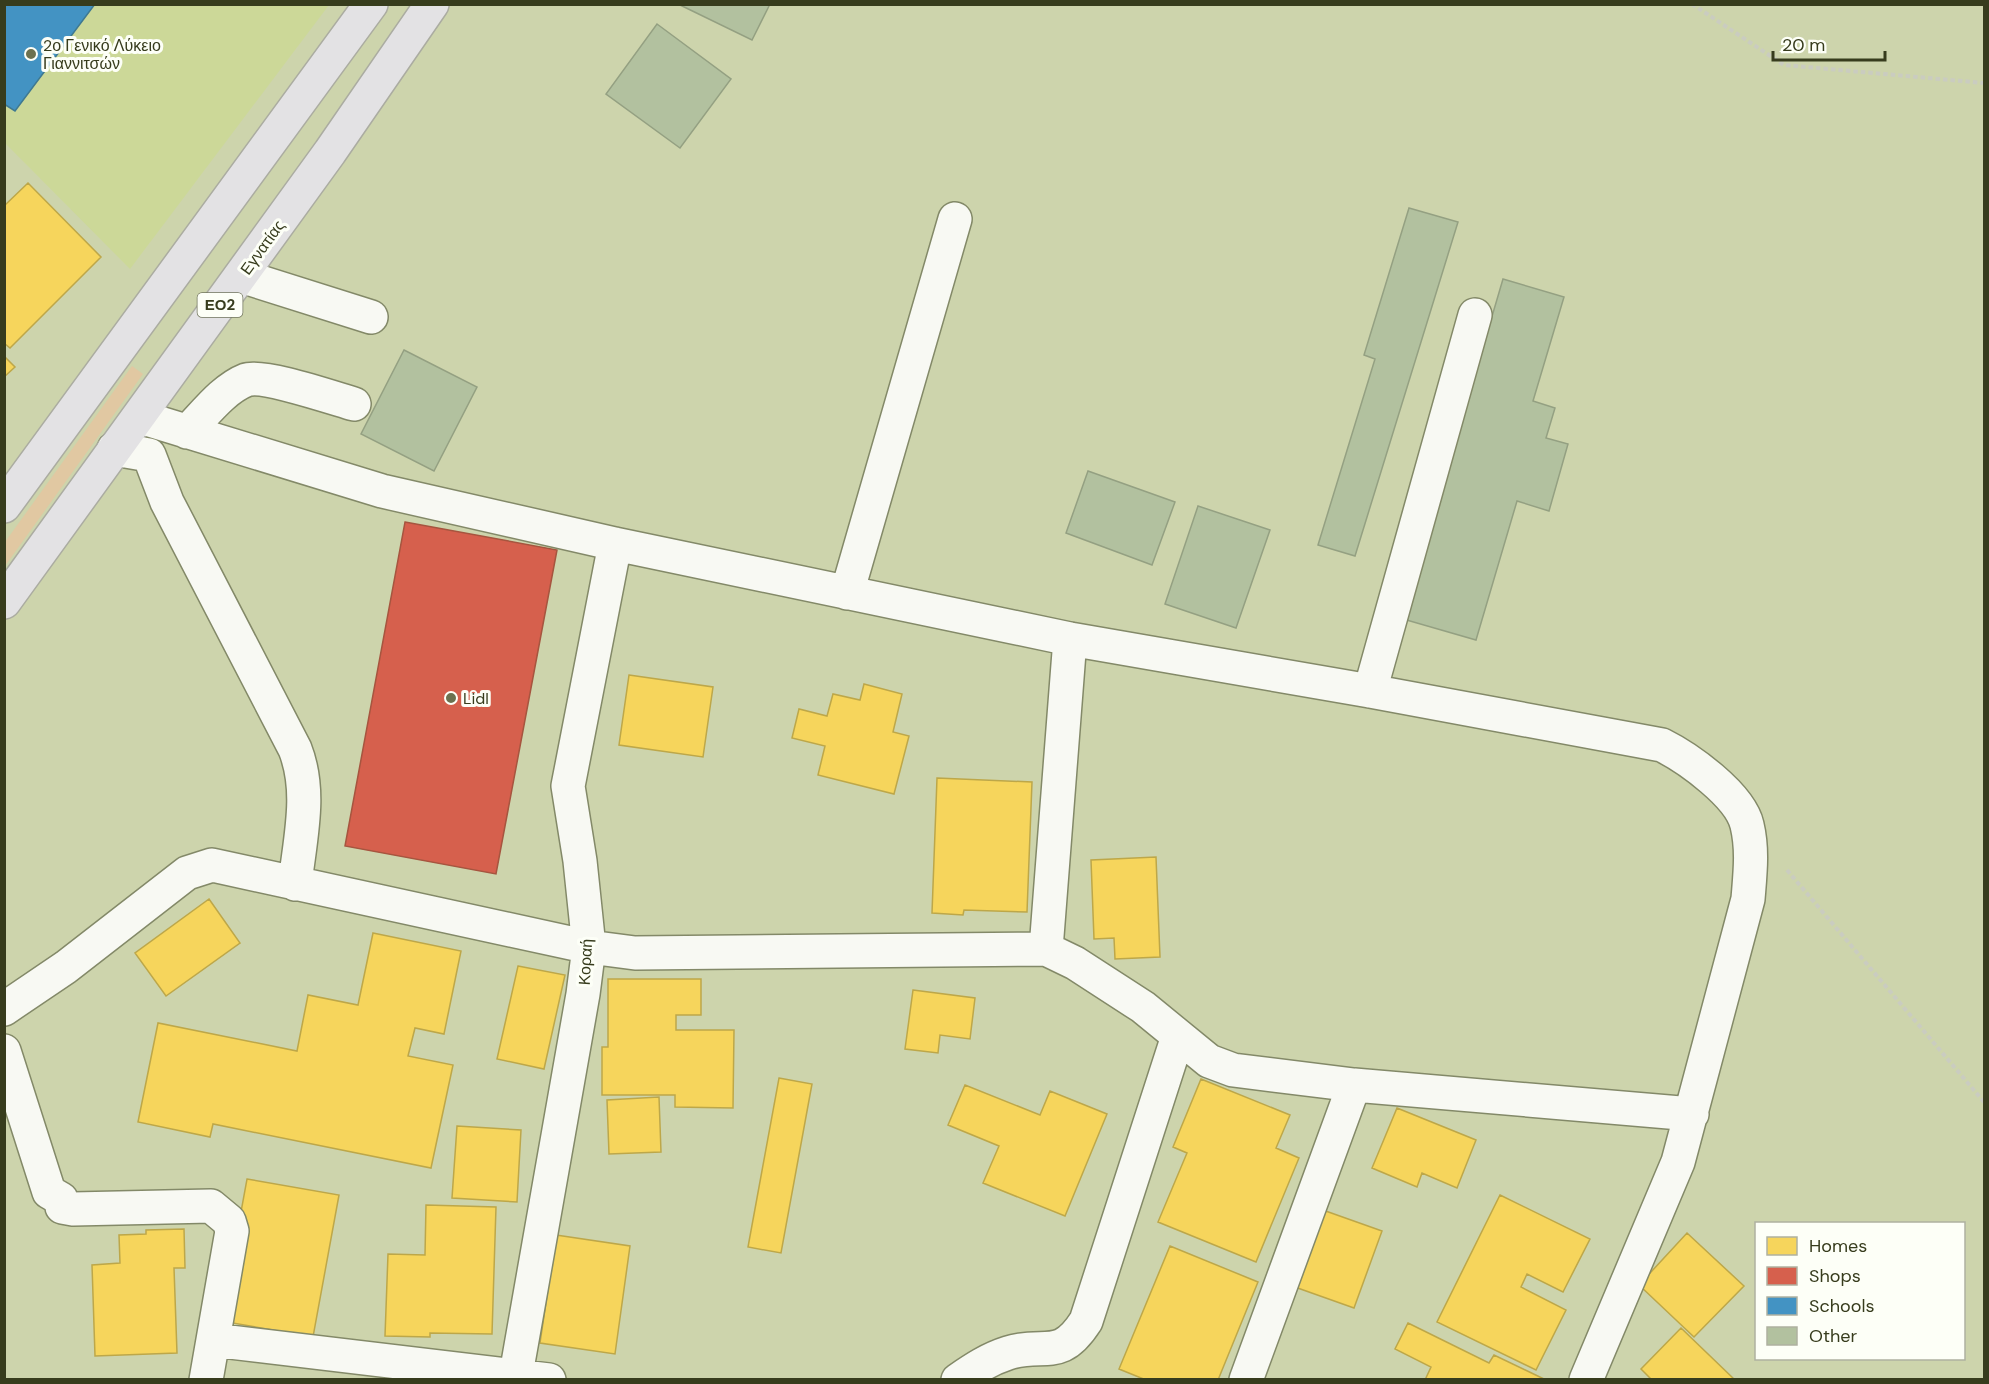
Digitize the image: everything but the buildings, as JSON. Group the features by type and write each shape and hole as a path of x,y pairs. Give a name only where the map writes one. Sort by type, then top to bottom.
{"highway":[{"path":"4,506 372,4"},
{"name":"Εγνατίας","path":"4,602 241,276 432,4"}],"street":[{"path":"847,592 955,219"},
{"path":"241,276 371,316"},
{"path":"1370,691 1475,315"},
{"path":"187,432 214,405 248,380 265,380 354,404"},
{"path":"140,417 382,491 615,544 1071,639 1662,745 1688,758 1730,798 1747,823 1752,860 1748,898 1678,1162 1586,1380"},
{"path":"114,449 149,455 167,502 295,748 302,768 305,789 295,884"},
{"name":"Κοραή","path":"515,1377 583,994 589,947 580,861 568,786 615,544"},
{"path":"1046,949 1071,639"},
{"path":"4,1009 197,868 212,865 589,947 635,953 1046,949 1107,982 1143,1007 1209,1061 1233,1070 1354,1085 1692,1114"},
{"path":"958,1380 980,1364 1010,1352 1060,1347 1078,1333 1086,1321 1178,1036"},
{"path":"4,1051 49,1192 61,1199 62,1207 73,1209 211,1206 229,1221 232,1231 206,1380"},
{"path":"1246,1380 1354,1085"},
{"path":"213,1340 549,1380"}],"path":[{"path":"1692,4 1784,64 1984,83"},
{"path":"1784,867 1984,1102"}],"shaded area":[{"path":"4,5 329,5 130,269 5,143"},
{"path":"132,366 143,374 5,566 5,542"}],"place":[{"name":"2ο Γενικό Λύκειο Γιαννιτσών","path":"31,54"},
{"name":"Lidl","path":"451,698"}]}
